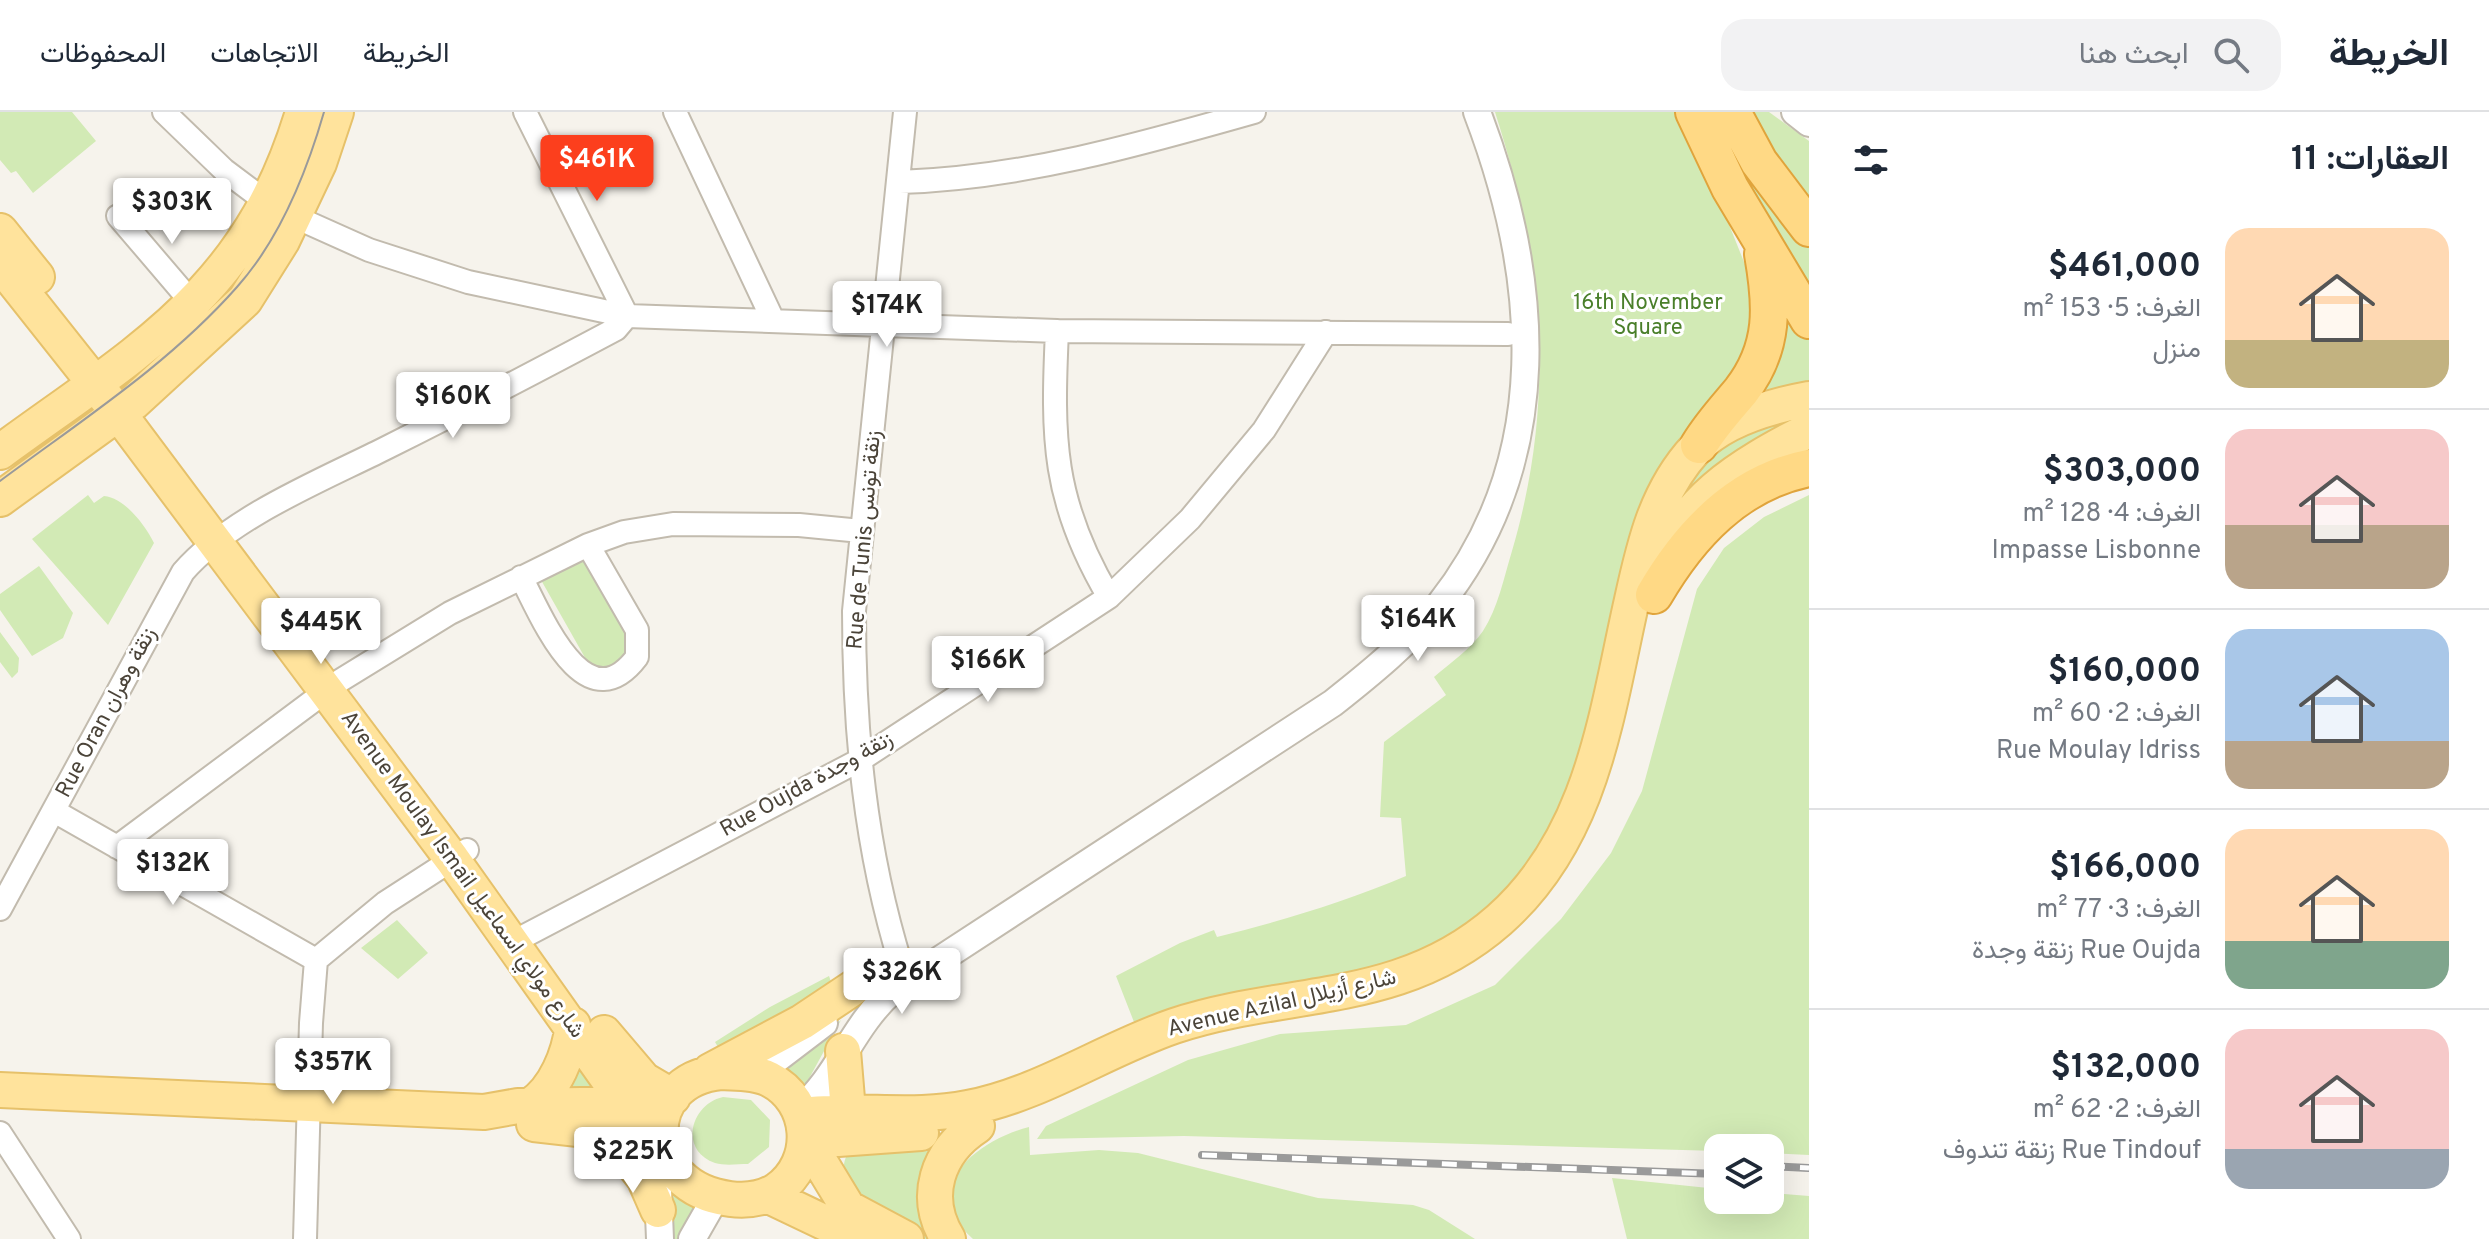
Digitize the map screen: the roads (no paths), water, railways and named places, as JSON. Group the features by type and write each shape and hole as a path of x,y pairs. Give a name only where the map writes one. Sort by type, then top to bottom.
{"highway":[{"path":"1694,112 1730,188 1809,320"},
{"path":"1732,112 1759,162 1809,228"},
{"path":"1699,445 1753,374 1769,337 1770,296 1759,233"},
{"path":"1654,595 1685,548 1724,507 1769,480 1809,468"}],"main road":[{"path":"0,499 126,408 245,300 272,262 280,210 303,112"},
{"path":"0,452 104,378 194,305 240,247 280,210 319,163 336,112"},
{"name":"Avenue Moulay Ismail شارع مولاي اسماعيل","path":"1,243 460,854 520,938 573,1025 646,1132 662,1150"},
{"name":"Avenue Azilal شارع أزيلال","path":"803,1124 848,1111 934,1113 996,1102 1174,1026 1228,1012 1378,985 1430,966 1477,938 1537,881 1579,811 1597,758 1651,523 1671,481 1699,445 1761,412 1809,399"},
{"name":"Avenue Azilal شارع أزيلال","path":"803,1124 848,1138 977,1126 1016,1114 1185,1045 1412,994 1466,969 1503,943 1555,891 1600,814 1654,595 1672,537 1693,508 1749,463 1809,430"},
{"name":"Avenue Moulay Ismail شارع مولاي اسماعيل","path":"520,938 633,1070 671,1099"},
{"path":"803,1124 797,1167 784,1184 767,1195 738,1200 716,1197 684,1183 662,1150 662,1122 671,1099 686,1083 802,1022 877,972 903,974"},
{"path":"530,1106 541,1099 555,1077 569,1047 573,1025"},
{"path":"843,1051 848,1111"},
{"path":"702,1075 721,1072 757,1074 779,1085 848,1208 906,1239"},
{"path":"0,1090 484,1112 530,1106 628,1105 671,1099"},
{"path":"484,1112 509,1122 612,1137 662,1150"},
{"path":"948,1239 935,1201 938,1171 953,1145 977,1126"},
{"path":"612,1137 644,1178 659,1224"},
{"path":"767,1195 859,1239"}],"street":[{"path":"164,112 224,170 280,210 369,250 468,282 627,316 772,318 886,326 1057,331 1508,334"},
{"path":"525,112 627,316"},
{"path":"675,112 772,318"},
{"name":"Rue de Tunis زنقة تونس","path":"903,974 881,899 860,760 854,692 854,611 886,326 905,112"},
{"path":"900,182 984,176 1060,163 1254,112"},
{"path":"757,1074 1294,711 1354,665 1405,618 1446,567 1488,486 1504,426 1508,334 1496,224 1482,169 1460,112"},
{"path":"803,1124 843,1051 868,1014 903,974 1304,724 1388,658 1438,606 1460,577 1491,524 1503,493 1519,437 1525,391 1524,319 1516,251 1504,194 1477,112"},
{"path":"1795,112 1809,123"},
{"path":"118,216 194,305"},
{"name":"Rue Oran زنقة وهران","path":"2,900 54,811 183,572 222,536 616,329 627,316"},
{"path":"1057,331 1054,401 1059,480 1087,560 1109,597"},
{"name":"Rue Oujda زنقة وجدة","path":"520,938 860,760 1109,597 1190,519 1264,430 1326,332"},
{"path":"117,847 333,685 450,613 588,545 624,532 673,524 799,525 861,531"},
{"path":"521,577 570,664 594,678 613,676 637,657 639,638 588,545"},
{"path":"54,811 316,960"},
{"path":"305,1239 311,1023 316,960 385,903 460,854"},
{"path":"0,1133 69,1239"},
{"path":"659,1224 662,1150"},
{"path":"692,1239 716,1197"}],"tram line":[{"path":"0,481 154,366 237,287 279,227 309,158 324,112"}],"railway":[{"path":"1202,1155 1704,1173"},
{"path":"1784,1167 1809,1168"}],"park label":[{"name":"16th November Square","path":"1648,316"}]}
